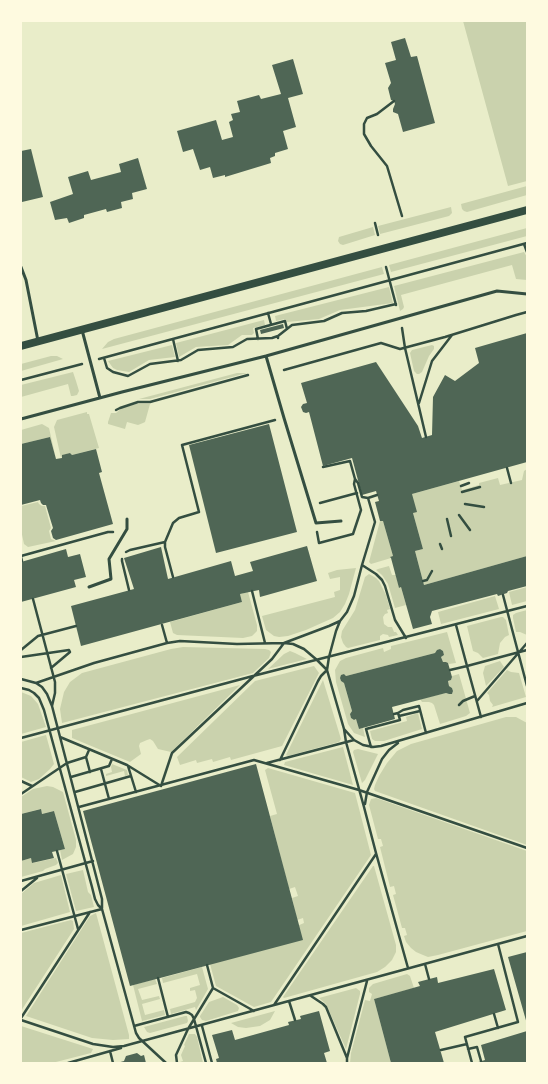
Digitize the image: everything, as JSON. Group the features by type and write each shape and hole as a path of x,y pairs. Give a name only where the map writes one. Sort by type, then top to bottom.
{"main road":[{"path":"21,346 527,210"}],"lane":[{"path":"21,267 26,280 38,341"},
{"path":"21,419 266,356 497,291 527,294"},
{"path":"81,330 100,398"},
{"path":"266,356 316,523 341,521"},
{"path":"89,587 111,579 109,559 128,529 127,519"}],"path":[{"path":"394,101 377,114 367,118 364,124 364,134 387,166 402,216"},
{"path":"375,223 378,235"},
{"path":"21,380 526,244 527,252"},
{"path":"386,267 396,308"},
{"path":"104,358 107,368 113,372 128,376 150,364 178,361 198,350 233,348 247,339 278,337 292,325 324,321 342,313 366,311 396,304"},
{"path":"284,370 381,343 400,349 527,312"},
{"path":"268,313 271,324"},
{"path":"258,338 256,329 271,324 285,321 287,329"},
{"path":"402,328 404,348 426,437"},
{"path":"418,404 432,361 452,334"},
{"path":"173,339 178,361"},
{"path":"288,364 289,368"},
{"path":"116,410 138,402 150,402 248,375"},
{"path":"173,577 165,542 173,523 179,518 199,512 182,445 268,422"},
{"path":"323,468 350,461 362,497 368,498 377,495"},
{"path":"507,468 511,483"},
{"path":"311,506 357,493 354,484 355,479"},
{"path":"461,486 469,483"},
{"path":"462,492 480,487"},
{"path":"368,498 375,522 351,605 340,621 336,631 327,670 408,968"},
{"path":"358,501 363,500"},
{"path":"465,504 484,507"},
{"path":"459,515 470,530"},
{"path":"447,519 451,536"},
{"path":"22,561 21,556 108,532 114,532"},
{"path":"129,590 122,561 124,553 130,550 165,542"},
{"path":"440,544 442,549"},
{"path":"362,565 382,580 395,620 406,638"},
{"path":"423,581 427,580 432,571"},
{"path":"252,591 265,643"},
{"path":"503,595 527,686"},
{"path":"33,599 55,682 55,693 52,706"},
{"path":"21,738 253,676 527,606"},
{"path":"161,786 172,753 272,659 284,643 340,621"},
{"path":"456,624 481,717"},
{"path":"162,625 167,643"},
{"path":"21,650 42,634 76,626"},
{"path":"36,683 53,676 94,664 167,643 180,641 237,644 293,644 304,649 327,670"},
{"path":"477,701 527,643"},
{"path":"21,657 69,650 70,652 51,668"},
{"path":"450,670 527,650"},
{"path":"280,760 318,680 327,670"},
{"path":"21,679 36,683 42,687 52,706 93,861 102,899 102,909 136,1033 166,1063"},
{"path":"21,688 29,690 39,698 44,710 95,899 102,909"},
{"path":"458,705 475,696"},
{"path":"344,729 354,740 363,745 382,746 527,703"},
{"path":"399,714 403,710 419,706 426,733"},
{"path":"394,714 420,711"},
{"path":"371,746 366,729 400,720 399,714"},
{"path":"60,737 128,766 161,786"},
{"path":"266,763 354,740"},
{"path":"364,807 367,792 382,759 389,750 400,741"},
{"path":"89,750 86,757 90,772"},
{"path":"21,794 67,763 86,757"},
{"path":"71,777 109,766 112,759"},
{"path":"79,807 254,760 367,792 527,848"},
{"path":"128,766 136,792"},
{"path":"101,769 109,800"},
{"path":"75,792 131,776"},
{"path":"21,781 32,786"},
{"path":"57,851 78,929"},
{"path":"274,1006 376,854"},
{"path":"21,881 93,861"},
{"path":"21,891 39,876"},
{"path":"21,930 102,909"},
{"path":"90,912 21,1019 93,1044 113,1047 124,1046"},
{"path":"68,1063 77,1062 124,1046 202,1026 527,936"},
{"path":"472,1063 465,1037 518,1022 498,944"},
{"path":"425,964 429,979"},
{"path":"207,965 213,988 254,1011"},
{"path":"158,978 168,1017"},
{"path":"347,1063 367,980"},
{"path":"176,1063 176,1055 188,1029 213,988"},
{"path":"311,996 326,1007 347,1058"},
{"path":"289,1001 295,1020"},
{"path":"134,1026 186,1012 192,1015 206,1063"},
{"path":"494,1014 498,1028"},
{"path":"202,1026 212,1063"},
{"path":"441,1050 467,1044"},
{"path":"468,1049 477,1047 481,1060"},
{"path":"110,1051 113,1063"}],"green space":[{"path":"463,21 527,21 527,181 508,186"},
{"path":"527,186 527,195 467,212 462,209 461,204"},
{"path":"451,207 452,213 449,216 380,234 378,226"},
{"path":"373,227 375,235 343,245 338,241 339,237"},
{"path":"527,228 527,236 391,272 389,265"},
{"path":"524,252 527,257 527,280 516,279 512,265 401,295 404,307 400,311 394,286"},
{"path":"382,267 384,274 102,349 108,342 114,339"},
{"path":"389,287 393,303 340,310 319,319 287,322 285,319 276,321 275,316"},
{"path":"264,320 265,325 253,328 254,333 252,335 242,335 228,345 196,347 179,357 176,343"},
{"path":"172,345 175,357 149,360 129,372 113,368 108,361"},
{"path":"432,345 434,346 434,349 422,372 417,374 414,371 410,353 412,350"},
{"path":"51,356 57,356 63,359 21,371 21,364"},
{"path":"73,372 79,391 77,395 71,396 68,384 21,397 21,385"},
{"path":"237,373 247,373 150,399 139,399"},
{"path":"136,404 150,404 145,422 138,425 127,422 125,429 108,424 111,413 116,413 122,408"},
{"path":"87,412 87,414 89,414 99,448 72,455 70,453 63,455 61,458 54,427 57,420"},
{"path":"42,424 49,428 56,459 50,437 21,444 21,430"},
{"path":"527,469 527,556 424,585 415,551 423,549 413,513 412,494 459,481 462,490 479,485 479,483 498,478 500,485 522,480 524,471"},
{"path":"38,502 42,506 45,506 51,528 49,531 51,539 56,541 28,547 24,544 21,530 21,506"},
{"path":"380,521 383,521 393,556 371,564 369,562"},
{"path":"389,566 392,575 396,575 399,588 401,587 406,605 395,608 388,584 382,575 376,570"},
{"path":"356,568 345,604 340,612 333,618 288,636 274,636 266,630 262,616 335,597 334,592 340,590 340,577 330,579 328,573 337,570"},
{"path":"369,574 379,581 386,595 390,609 387,610 388,613 383,617 384,624 388,627 392,627 394,632 398,635 389,637 388,635 383,634 380,636 380,640 348,648 343,643 341,637 342,631 355,610 365,577"},
{"path":"527,587 527,601 512,605 509,592"},
{"path":"248,592 257,625 257,631 252,636 243,638 177,635 173,633 170,622 242,602 240,594"},
{"path":"495,596 499,609 441,624 438,612"},
{"path":"527,610 527,635 516,632 513,615"},
{"path":"501,617 506,620 509,635 500,643 498,654 483,658 478,653 473,651 467,626"},
{"path":"447,632 456,663 449,664 443,662 441,657 444,655 443,651 440,649 435,653 346,676 344,674 340,678 344,683 352,711 350,714 351,718 354,720 356,719 359,729 363,728 365,737 354,733 348,724 336,682 335,670 340,661 383,648 384,652 391,649 391,646"},
{"path":"183,647 265,649 271,652 269,658 253,673 62,723 60,709 64,692 70,682 82,673"},
{"path":"290,651 307,659 268,669 284,654"},
{"path":"500,661 504,667 486,686 483,673 485,666"},
{"path":"314,666 319,673 282,746 231,760 230,757 213,762 212,759 197,763 196,760 180,765 177,757 255,681"},
{"path":"507,670 519,673 526,697 492,707 493,705 487,693"},
{"path":"459,674 470,713 466,716 440,724 434,705 429,702 422,702 420,699 446,693 452,694 453,691 449,686 448,681 451,680 452,676"},
{"path":"323,680 341,739 339,742 288,756 286,755"},
{"path":"240,685 171,752 158,749 150,739 140,743 139,746 141,754 130,762 72,738 72,730"},
{"path":"21,692 31,696 38,704 46,727 21,734"},
{"path":"418,713 422,729 384,741 375,741 372,739 370,731 407,721 406,717"},
{"path":"506,717 516,717 527,723 527,845 375,791 375,785 379,776 397,751 411,744"},
{"path":"46,735 54,764 39,779 31,782 21,777 21,742"},
{"path":"343,747 353,785 284,765 285,762"},
{"path":"358,749 378,754 362,783 353,752 354,750"},
{"path":"112,764 127,770 128,775 125,776 124,771 106,776 106,774 112,772"},
{"path":"268,768 355,793 371,855 271,1002 254,1007 216,986 210,964 304,923 303,918 297,920 292,898 298,896 295,887 289,889 270,816 277,814 265,770"},
{"path":"47,786 63,792 76,840 76,847 73,854 62,860 60,850 65,849 54,811 42,814 40,809 21,814 21,797 33,789"},
{"path":"376,798 527,851 527,931 428,957 411,948 406,942 404,936 407,935 405,928 402,928 393,895 396,894 394,886 390,887 380,847 383,846 381,839 378,839 369,805 371,799"},
{"path":"31,858 33,863 56,858 58,863 43,871 21,877 21,861"},
{"path":"373,866 396,945 396,952 392,960 377,972 284,998 283,997"},
{"path":"83,870 88,892 91,895 94,907 76,911 66,874"},
{"path":"61,875 70,912 21,926 21,894 34,883"},
{"path":"96,913 129,1039 113,1040 92,1038 26,1016 90,916"},
{"path":"71,920 73,921 74,929 21,1011 21,933"},
{"path":"202,967 208,989 196,1010 195,1007 171,1014 170,1009 195,1002 197,998 195,990 190,991 190,988 200,985 197,974 163,983 162,978"},
{"path":"407,974 410,976 414,988 374,999 391,1063 350,1063 351,1053 365,1000 370,1001 372,994 369,992 369,988 373,984"},
{"path":"155,979 157,984 138,989 142,1000 159,996 160,999 142,1004 145,1015 164,1010 165,1015 142,1021 133,985"},
{"path":"356,988 360,991 360,994 346,1049 326,1004 319,998"},
{"path":"223,997 237,1005 239,1008 238,1011 206,1021 202,1020 200,1016 209,1002"},
{"path":"275,1011 270,1020 260,1026 246,1028 238,1027 231,1023"},
{"path":"187,1016 187,1023 150,1033 147,1032 144,1027"},
{"path":"21,1026 93,1049 91,1053 52,1063 21,1063"},
{"path":"189,1034 195,1034 197,1037 203,1063 180,1062 183,1061 181,1055"}],"building":[{"path":"405,38 411,57 417,56 435,123 403,132 398,114 393,112 395,104 394,101 391,100 388,88 391,83 385,63 396,60 391,42"},
{"path":"293,59 303,94 288,98 296,127 283,131 288,149 275,153 275,156 270,158 271,163 225,177 225,175 213,178 210,167 200,170 193,149 183,152 177,131 216,120 222,140 233,137 229,122 233,120 231,114 240,112 237,101 259,95 261,99 281,94 272,65"},
{"path":"31,149 43,197 22,202 21,151"},
{"path":"138,158 147,189 132,193 133,199 121,202 122,208 107,212 106,209 84,215 84,218 69,223 67,218 55,220 50,202 73,194 68,177 88,171 91,180 121,172 119,164"},
{"path":"283,324 284,328 261,334 260,330"},
{"path":"527,333 527,462 412,494 417,512 413,513 423,549 415,551 424,585 527,556 527,586 508,591 507,593 498,596 497,594 432,611 430,617 432,624 413,629 401,587 399,588 390,557 393,556 383,521 380,521 375,502 379,501 376,491 362,495 352,458 323,466 309,412 303,412 301,407 303,404 307,403 301,383 376,362 418,426 422,438 432,435 433,397 445,375 455,381 479,363 475,348"},
{"path":"269,424 297,532 216,553 189,445"},
{"path":"50,437 56,459 62,458 62,455 70,453 72,455 96,449 102,472 99,473 113,524 56,540 53,538 51,531 53,528 46,505 43,505 40,500 21,505 21,444"},
{"path":"307,546 317,581 260,597 259,590 240,594 242,602 81,646 71,606 134,589 124,558 161,547 168,579 231,561 235,576 253,571 250,562"},
{"path":"66,549 68,557 80,554 86,577 74,580 76,587 21,602 21,562"},
{"path":"440,649 443,651 444,655 441,657 443,662 448,663 452,677 451,680 448,681 449,686 453,691 452,694 446,693 392,707 395,719 359,729 356,719 354,720 351,718 350,714 352,711 344,683 340,678 341,675 344,674 346,676 435,653"},
{"path":"256,764 303,940 130,986 83,811"},
{"path":"41,809 42,814 54,811 65,849 52,852 54,858 32,863 31,858 21,861 21,814"},
{"path":"527,952 527,1024 508,957"},
{"path":"494,969 506,1010 435,1032 444,1063 391,1063 374,999 420,986 418,982 437,977 438,983"},
{"path":"319,1011 330,1051 324,1053 327,1063 217,1063 216,1059 219,1058 212,1035 232,1030 235,1040 289,1025 288,1022 301,1019 300,1016"},
{"path":"527,1031 527,1063 475,1063 485,1060 481,1045"},
{"path":"137,1053 141,1056 144,1055 146,1063 117,1063 124,1061 126,1056"}]}
